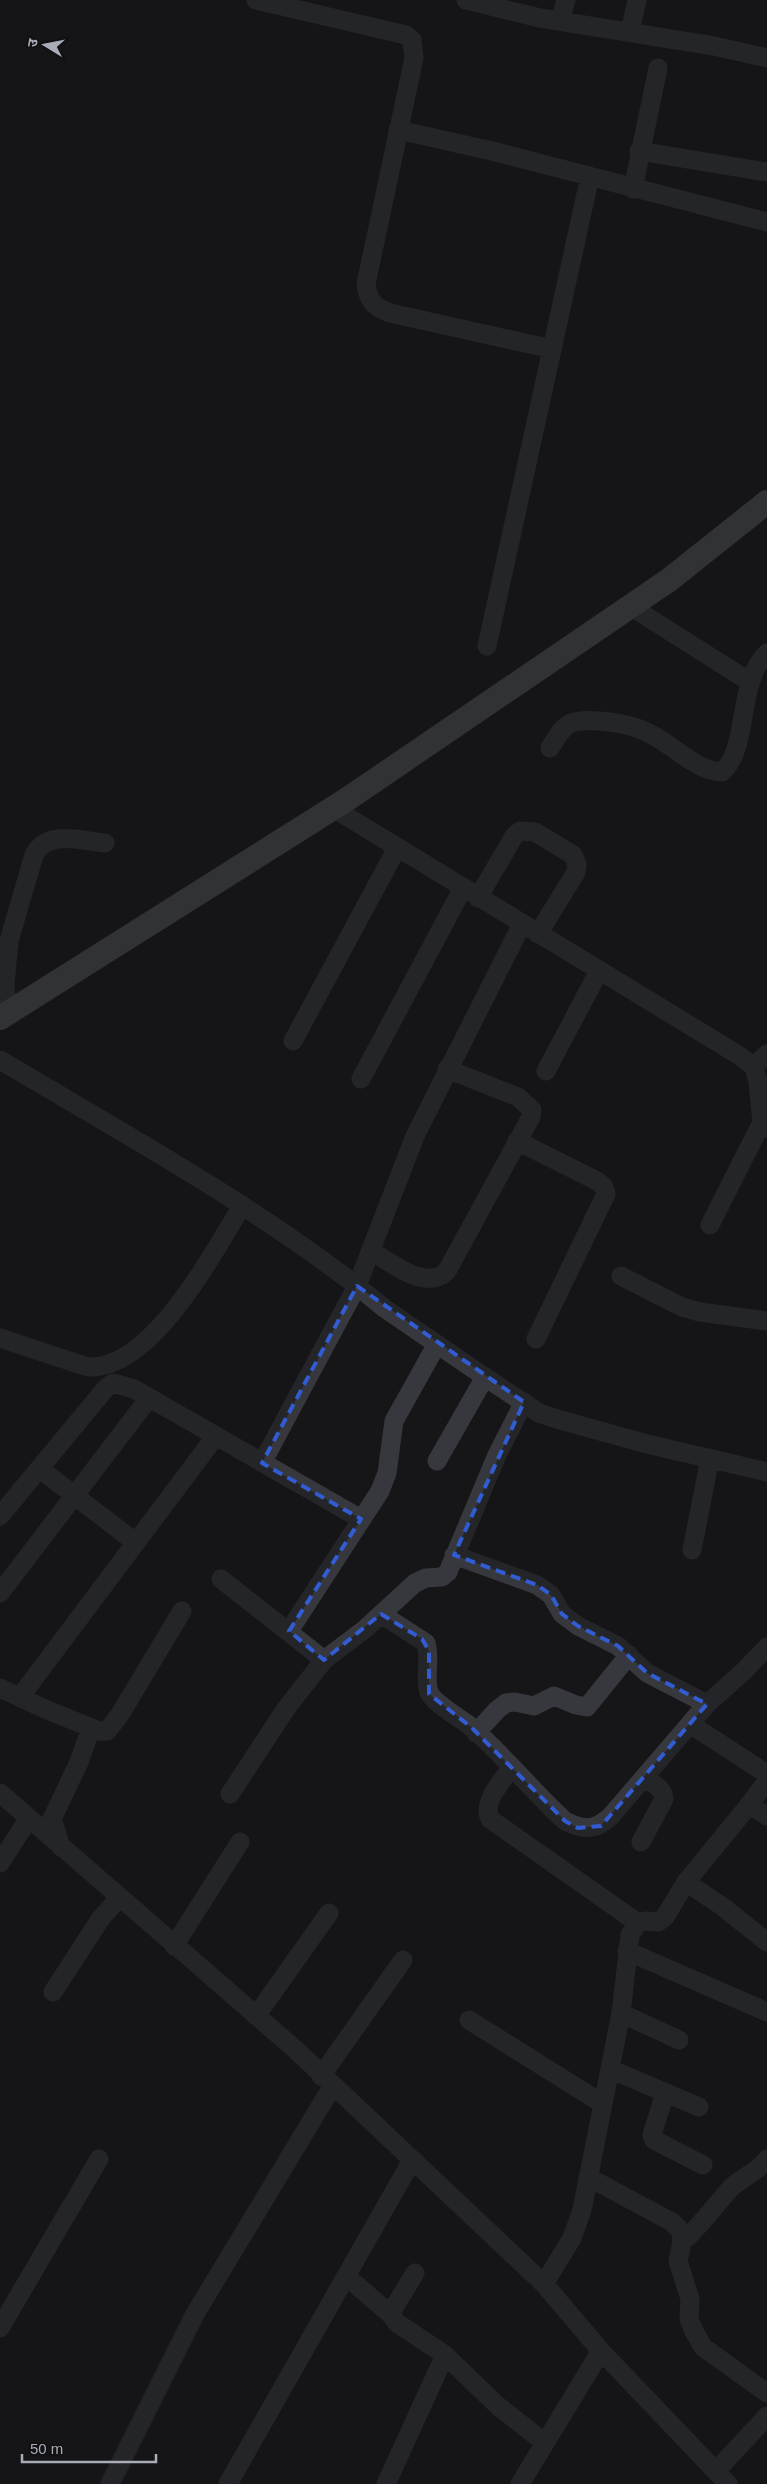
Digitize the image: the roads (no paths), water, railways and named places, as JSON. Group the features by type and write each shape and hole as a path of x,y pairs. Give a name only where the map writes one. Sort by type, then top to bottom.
{"main road":[{"path":"4,1016 333,808 669,580 767,502"}],"street":[{"path":"256,0 406,35 412,40 414,58 366,284 368,296 376,307 390,313 552,349"},
{"path":"466,0 492,4 560,21 767,58"},
{"path":"560,21 566,0"},
{"path":"630,32 637,0"},
{"path":"632,189 658,68"},
{"path":"398,130 492,151 590,176 632,189 767,222"},
{"path":"639,151 767,172"},
{"path":"486,646 590,176"},
{"path":"630,606 750,682"},
{"path":"550,748 563,727 573,721 613,722 635,727 654,736 703,767 713,772 722,772 729,765 735,748 750,682 757,667 767,653"},
{"path":"333,808 740,1056 754,1067 764,1125 710,1225"},
{"path":"361,1079 470,893 514,836 520,831 535,832 573,854 577,864 576,872 538,934"},
{"path":"4,1016 4,939 34,855 39,846 46,841 57,838 105,844"},
{"path":"293,1041 397,848"},
{"path":"262,1463 356,1286 415,1136 447,1069 522,924"},
{"path":"546,1071 599,971"},
{"path":"754,1067 767,1054"},
{"path":"0,1060 242,1206 329,1264 384,1308 539,1413 557,1420 767,1472"},
{"path":"371,1251 420,1278 432,1280 440,1278 447,1271 531,1117 532,1110 518,1097 447,1069"},
{"path":"517,1141 597,1181 604,1187 606,1194 536,1339"},
{"path":"0,1338 88,1367 100,1368 112,1364 138,1350 179,1306 242,1206"},
{"path":"621,1276 682,1307 700,1312 767,1320"},
{"path":"289,1631 385,1480 394,1422 437,1344"},
{"path":"437,1461 485,1377"},
{"path":"0,1516 106,1388 113,1383 134,1389 361,1519"},
{"path":"4,1582 74,1496 149,1398"},
{"path":"230,1794 285,1710 324,1660 365,1629 415,1583 426,1578 442,1577 448,1572 497,1455 524,1402"},
{"path":"20,1697 215,1437"},
{"path":"692,1550 710,1458"},
{"path":"40,1469 135,1542"},
{"path":"454,1555 537,1585 551,1595 562,1614 578,1626 618,1646 647,1673 707,1704"},
{"path":"221,1579 324,1660"},
{"path":"0,1688 91,1728 107,1731 112,1728 182,1611"},
{"path":"381,1614 426,1643 430,1663 429,1694 476,1733 565,1821 578,1828 589,1829 600,1826 610,1818 707,1704 744,1671 767,1647"},
{"path":"476,1733 506,1703 515,1702 534,1706 554,1696 576,1705 587,1707 629,1655"},
{"path":"690,1724 767,1774"},
{"path":"61,1847 52,1819 79,1762 91,1728"},
{"path":"511,1768 488,1803 487,1812 490,1819 638,1923"},
{"path":"641,1842 664,1799 660,1788 644,1778"},
{"path":"544,2284 572,2238 582,2210 621,2013 630,1935 638,1923 646,1920 658,1922 665,1917 686,1882 767,1781"},
{"path":"0,1793 256,2016 544,2284 601,2352 722,2477 767,2416"},
{"path":"749,1805 767,1816"},
{"path":"0,1863 29,1818"},
{"path":"174,1946 240,1842"},
{"path":"686,1882 723,1907 767,1942"},
{"path":"54,1992 100,1918 119,1898"},
{"path":"256,2016 329,1913"},
{"path":"628,1951 767,2012"},
{"path":"110,2484 195,2314 326,2081 403,1960"},
{"path":"621,2013 679,2040"},
{"path":"469,2020 603,2104"},
{"path":"610,2069 698,2107"},
{"path":"665,2093 652,2135 654,2140 703,2165"},
{"path":"0,2328 99,2159"},
{"path":"682,2242 699,2228 731,2188 760,2169 767,2159"},
{"path":"228,2484 411,2162"},
{"path":"588,2177 672,2222 681,2231 682,2242 678,2261 690,2299 689,2319 694,2331 703,2347 767,2393"},
{"path":"390,2314 415,2273"},
{"path":"346,2276 390,2314 397,2323 445,2355 498,2406 544,2442"},
{"path":"520,2484 544,2442 601,2352"},
{"path":"386,2484 445,2355"}]}
